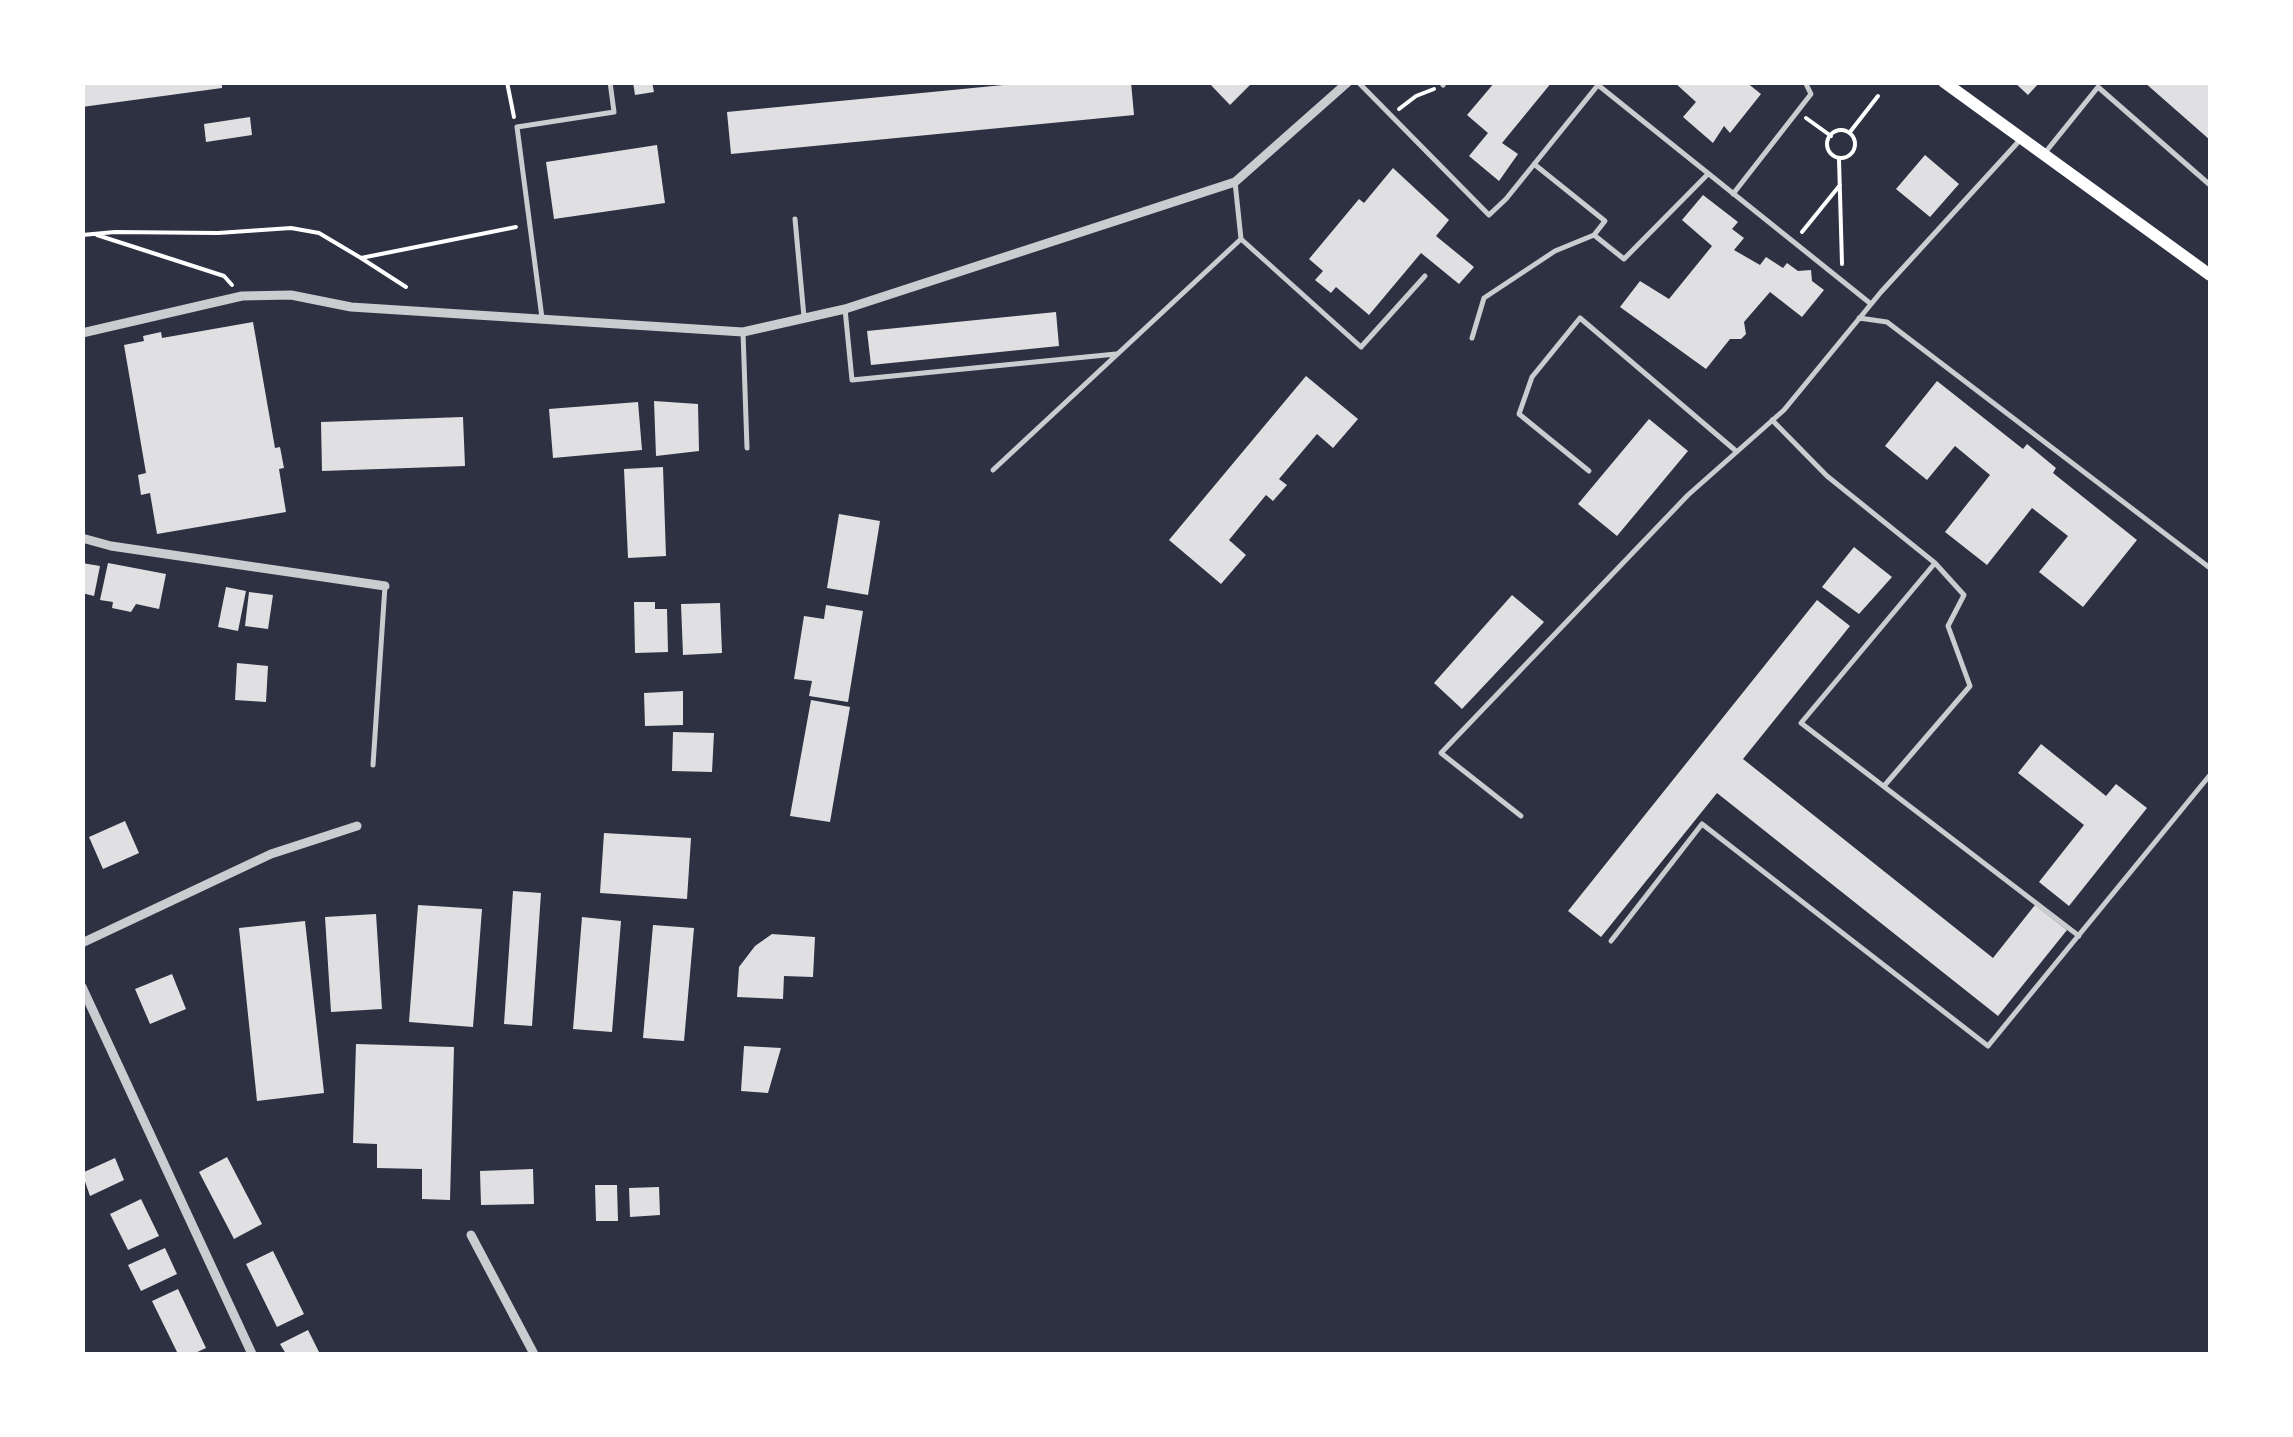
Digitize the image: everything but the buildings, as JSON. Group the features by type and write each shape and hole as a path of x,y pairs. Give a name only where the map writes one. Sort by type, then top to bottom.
{"main road":[{"path":"1944,82 2210,274"}],"street":[{"path":"82,334 242,296 291,295 350,307 742,332 845,309 1234,182 1348,82"},
{"path":"82,538 111,546 385,586"},
{"path":"82,943 271,854 357,826"},
{"path":"82,987 252,1354"},
{"path":"471,1235 534,1354"}],"lane":[{"path":"542,318 516,127 614,112 610,82"},
{"path":"1358,82 1489,215 1598,86 1870,304"},
{"path":"1733,194 1812,94 1805,82"},
{"path":"2044,154 2100,84 2210,185"},
{"path":"1522,816 1441,753 1688,494 1784,410 1870,304 2022,138"},
{"path":"1472,338 1484,298 1555,251 1594,234 1605,221 1534,164"},
{"path":"1594,234 1624,259 1708,174"},
{"path":"1234,182 1240,240 1360,347 1425,276"},
{"path":"795,219 804,317"},
{"path":"993,470 1240,240"},
{"path":"845,309 852,380 1116,354"},
{"path":"1589,471 1519,414 1532,377 1580,318 1736,451"},
{"path":"1860,318 1888,322 2210,568"},
{"path":"742,332 748,448"},
{"path":"1772,420 1827,476 1935,563 1964,595 1948,626 1970,686 1884,786"},
{"path":"1935,563 1802,723 2079,936"},
{"path":"373,765 385,586"},
{"path":"1612,942 1702,824 1988,1046 2210,775"}],"path":[{"path":"508,82 516,127"},
{"path":"1389,117 1416,96 1444,84"},
{"path":"1850,132 1878,96"},
{"path":"1797,112 1831,136"},
{"path":"1835,132 1850,132 1855,146 1850,155 1839,159 1831,155 1831,136 1835,132"},
{"path":"1839,159 1842,282"},
{"path":"1794,243 1840,185"},
{"path":"361,258 531,224"},
{"path":"82,235 291,228 319,234 406,287"},
{"path":"95,234 224,276 242,296"}]}
